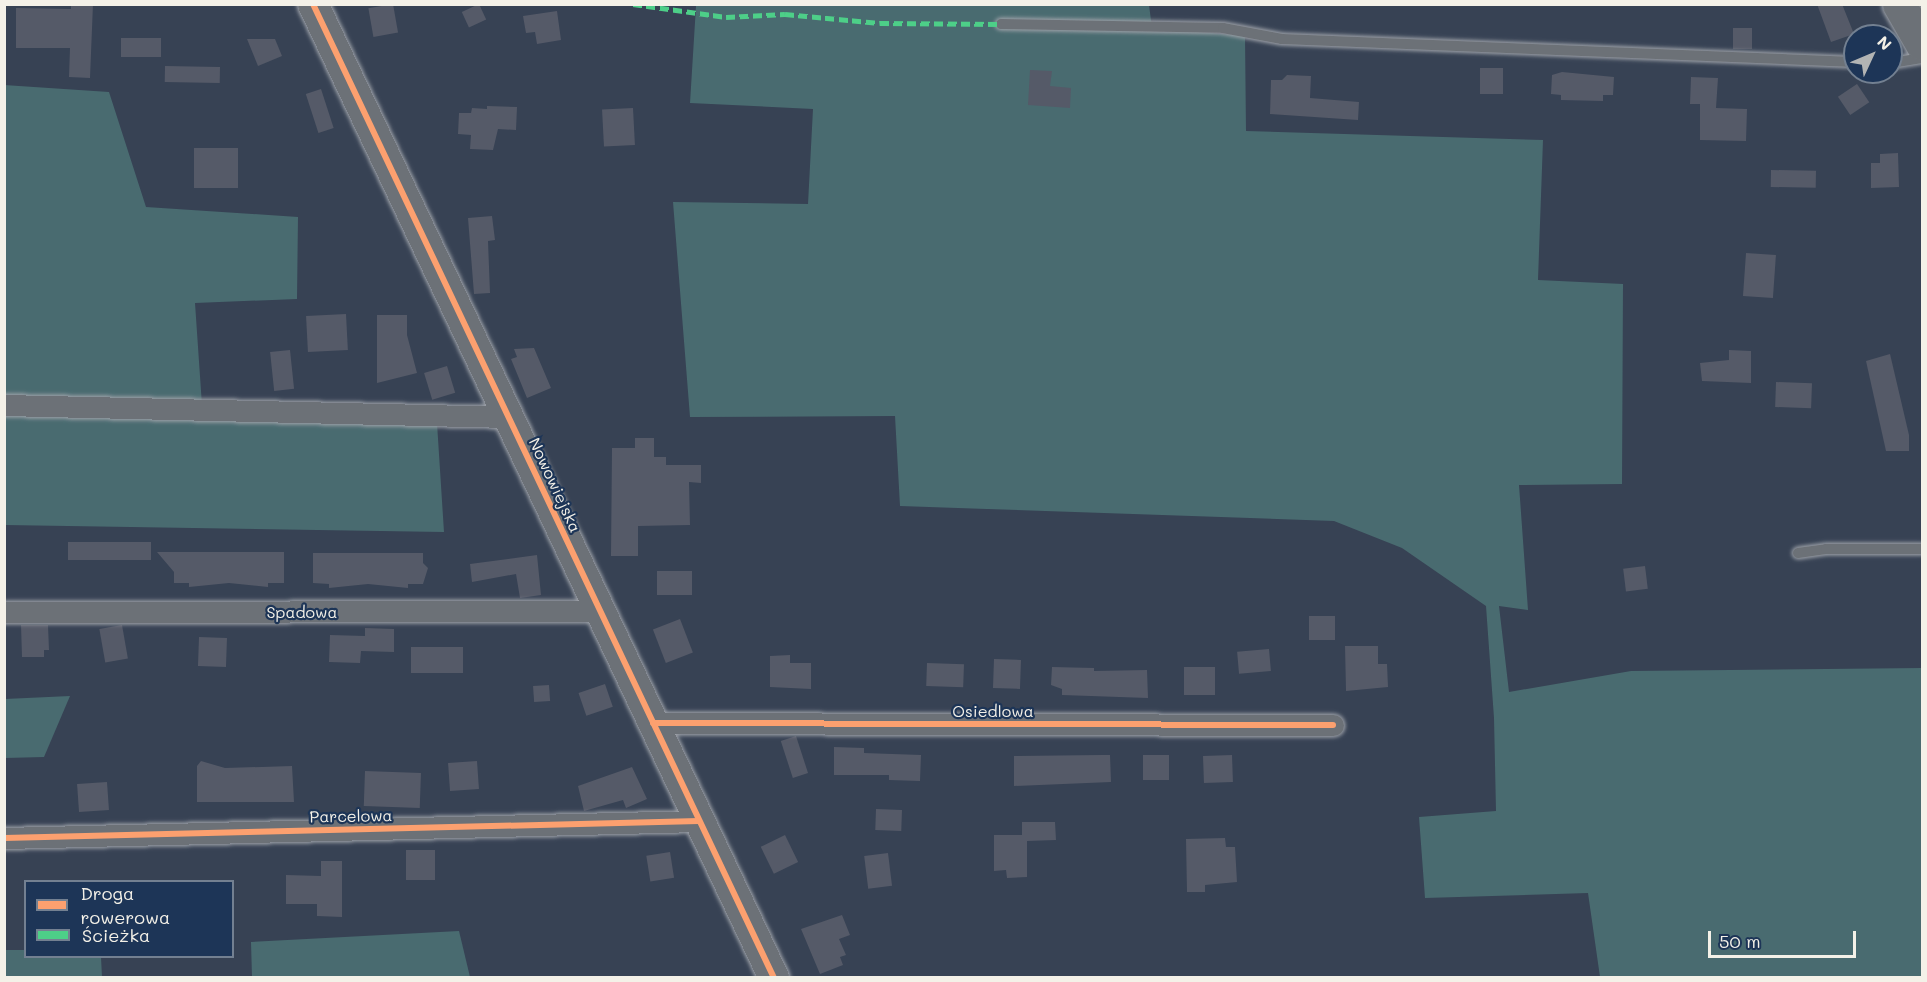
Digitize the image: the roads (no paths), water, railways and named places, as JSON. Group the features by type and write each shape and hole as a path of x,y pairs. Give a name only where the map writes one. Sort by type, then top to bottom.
{"main road":[{"path":"1899,4 1923,44"}],"street":[{"name":"Nowowiejska","path":"313,4 774,978"},
{"path":"4,405 508,417"},
{"name":"Spadowa","path":"4,612 600,611"},
{"name":"Osiedlowa","path":"653,723 1333,725"},
{"name":"Parcelowa","path":"4,838 699,821"}],"lane":[{"path":"1001,24 1223,28 1282,39 1843,62"},
{"path":"1903,61 1923,58"},
{"path":"1798,553 1826,549 1923,549"}]}
